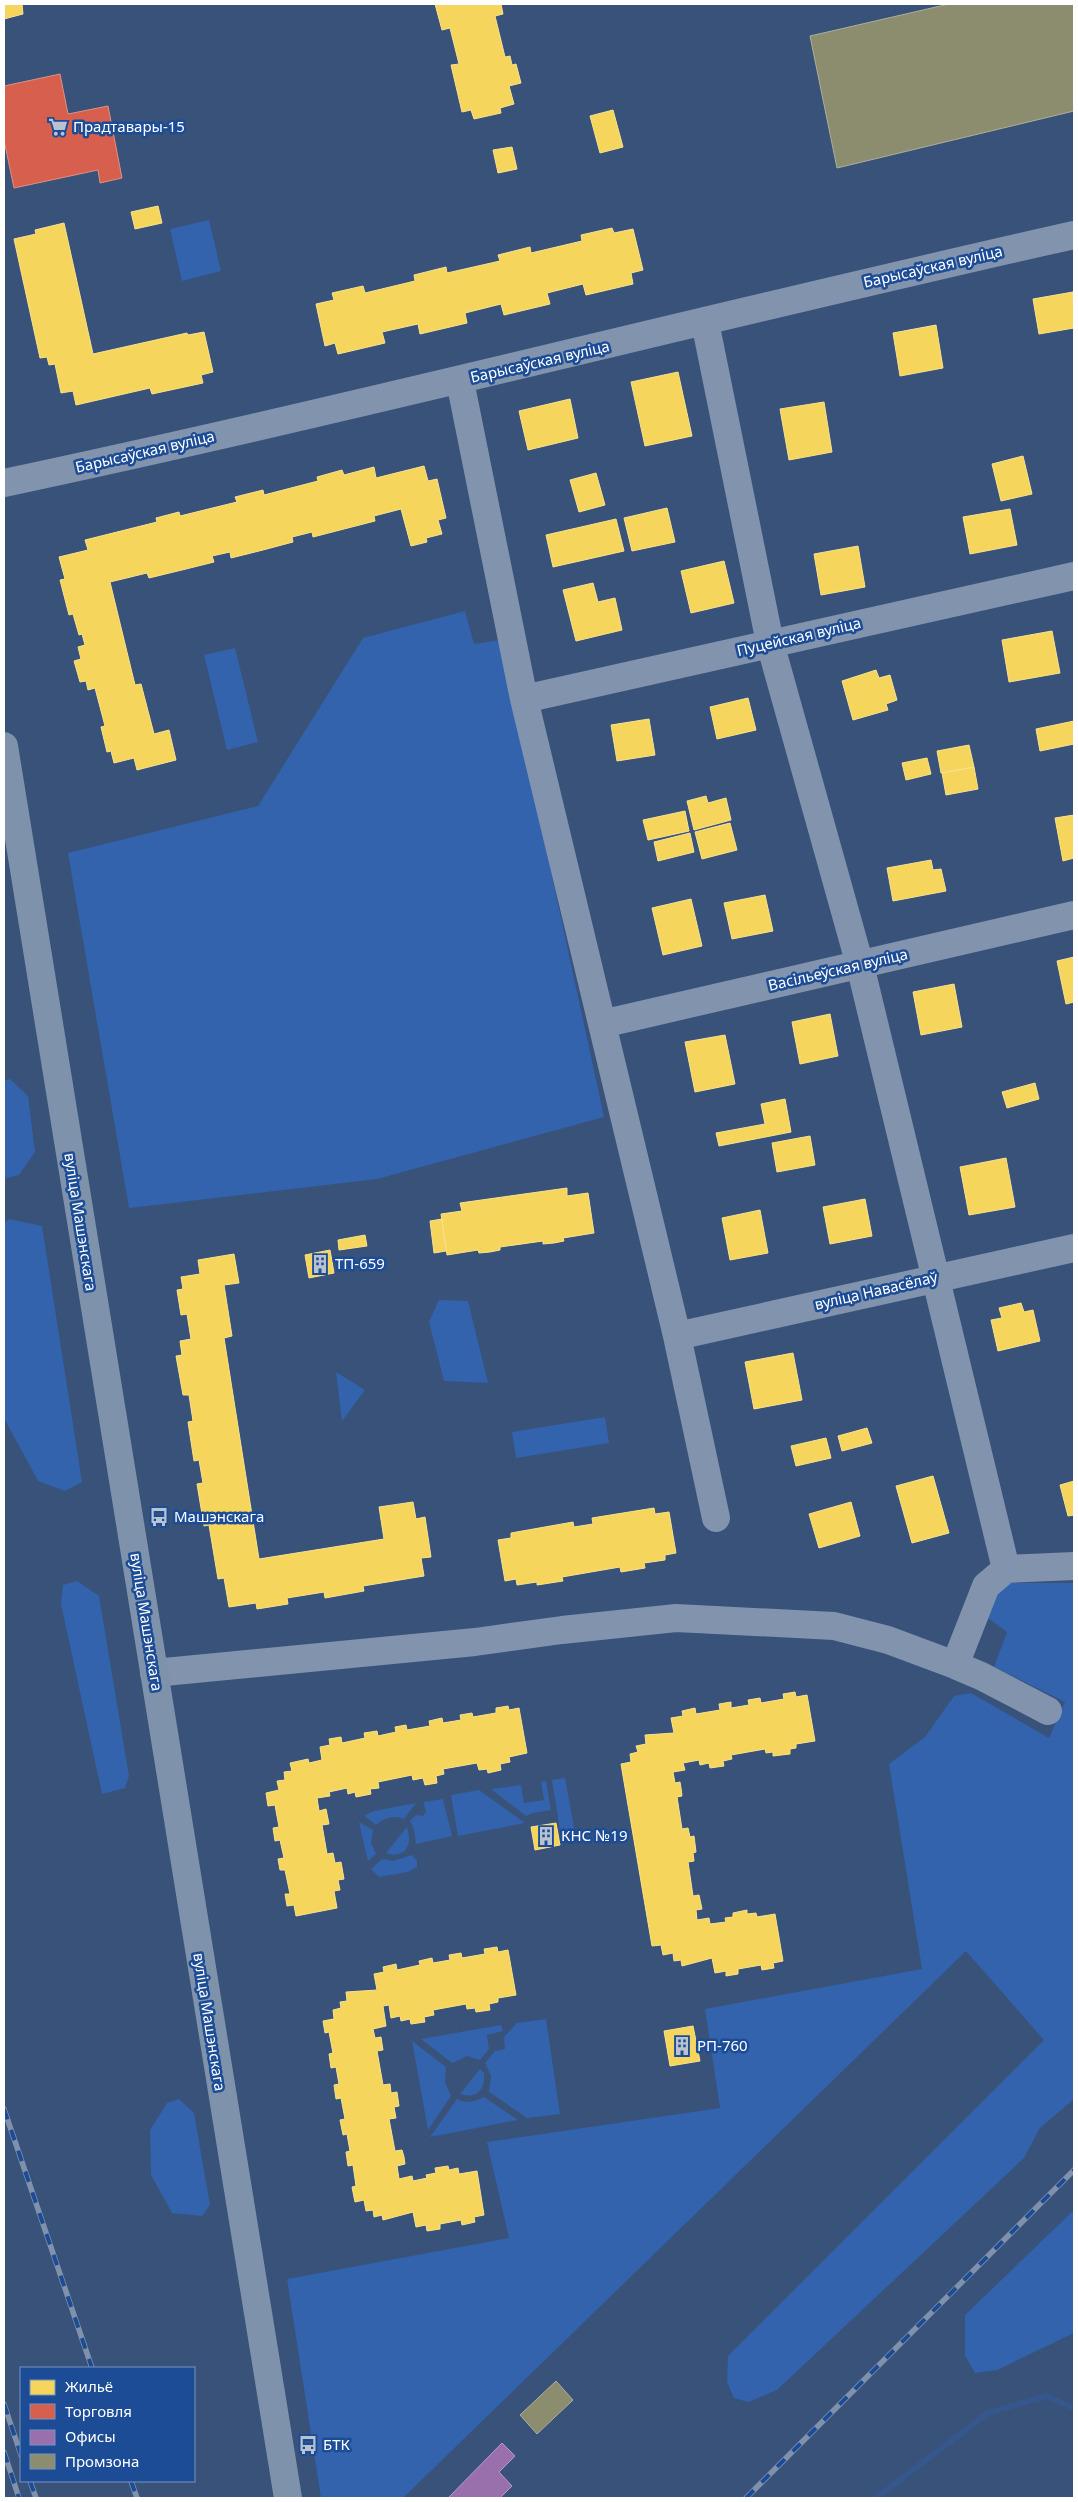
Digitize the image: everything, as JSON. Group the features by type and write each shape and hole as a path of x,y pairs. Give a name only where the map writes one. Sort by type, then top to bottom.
{"main road":[{"name":"вуліца Машэнскага","path":"4,746 82,1241 288,2498"}],"street":[{"name":"Барысаўская вуліца","path":"4,483 92,465 460,381 830,290 1074,235"},
{"path":"706,322 770,643 860,965 1006,1569"},
{"path":"460,381 524,699 677,1336 716,1518"},
{"name":"Пуцейская вуліца","path":"524,699 1074,576"},
{"name":"Васільеўская вуліца","path":"602,1024 1074,915"},
{"name":"вуліца Навасёлаў","path":"677,1336 1074,1248"},
{"path":"955,1665 986,1586 1006,1569 1074,1566"},
{"path":"154,1672 475,1642 562,1630 676,1618 834,1626 888,1640 955,1665 981,1676 1048,1711"}],"shaded area":[{"path":"209,220 221,271 182,281 170,229"},
{"path":"465,611 474,644 501,640 604,1117 377,1179 129,1208 68,853 258,806 363,638"},
{"path":"235,648 258,742 227,750 204,655"},
{"path":"10,1079 28,1096 35,1152 19,1175 4,1179 4,1081"},
{"path":"9,1219 42,1226 82,1482 65,1491 38,1481 4,1418 4,1223"},
{"path":"439,1300 468,1301 488,1383 444,1381 429,1322"},
{"path":"336,1372 365,1390 342,1421"},
{"path":"605,1417 609,1443 516,1458 512,1432"},
{"path":"77,1581 99,1596 129,1776 125,1788 102,1794 61,1604 63,1585"},
{"path":"1011,1583 1074,1583 1074,2099 1040,2128 1024,2158 777,2390 748,2402 734,2398 727,2382 728,2356 1044,2040 966,1951 403,2498 321,2498 287,2279 509,2238 487,2142 720,2108 705,2009 922,1969 889,1764 925,1737 954,1696 971,1693 1049,1738 1065,1702 994,1667 1007,1632 985,1616 992,1595"},
{"path":"565,1778 575,1833 561,1837 552,1780"},
{"path":"546,1781 551,1810 526,1816 491,1789 521,1785 524,1803 544,1800 541,1782"},
{"path":"479,1790 525,1823 458,1836 451,1795"},
{"path":"443,1799 452,1836 416,1844 414,1829 410,1821 416,1815 423,1816 426,1811 423,1802"},
{"path":"416,1803 404,1819 390,1818 376,1825 364,1816 374,1811"},
{"path":"359,1822 373,1830 371,1843 376,1854 368,1861"},
{"path":"407,1827 409,1839 406,1849 399,1854 386,1853"},
{"path":"412,1855 417,1861 417,1867 408,1872 379,1877 371,1869 382,1859 393,1861"},
{"path":"546,2019 560,2114 527,2118 489,2092 491,2076 485,2063 495,2051 505,2049 504,2037 517,2023"},
{"path":"501,2025 503,2031 487,2035 489,2049 480,2060 467,2056 452,2063 421,2039"},
{"path":"412,2041 446,2067 445,2082 451,2096 428,2130"},
{"path":"480,2069 484,2073 484,2079 479,2092 471,2095 460,2094"},
{"path":"484,2097 518,2120 430,2137 457,2099 470,2102"},
{"path":"179,2099 194,2113 210,2205 202,2216 172,2213 151,2175 150,2130 167,2103"},
{"path":"1074,2210 1074,2333 997,2370 975,2373 965,2356 965,2315"}],"building: Жильё":[{"path":"4,4 22,4 23,14 4,19"},
{"path":"435,4 501,4 503,14 495,16 505,57 510,56 512,65 516,64 521,83 509,86 514,104 500,108 501,113 474,119 471,110 462,112 451,65 459,64 450,28 442,30"},
{"path":"613,110 623,147 600,153 590,116"},
{"path":"512,147 517,169 498,173 493,150"},
{"path":"158,206 162,223 135,229 131,212"},
{"path":"64,223 93,354 187,333 188,335 204,332 213,372 201,375 203,383 152,394 150,388 76,405 73,391 61,393 55,364 49,365 47,357 40,358 14,239 36,234 35,230"},
{"path":"612,228 614,233 633,229 643,270 631,273 633,284 586,295 583,284 547,293 550,304 504,315 501,304 465,313 467,323 420,334 418,324 382,332 385,343 338,354 335,343 325,346 316,304 334,300 332,293 363,286 365,293 415,281 414,275 446,267 447,273 500,261 498,255 530,247 531,253 582,241 581,235"},
{"path":"1073,292 1074,328 1039,334 1033,299"},
{"path":"936,325 943,368 900,376 893,333"},
{"path":"678,372 692,436 645,446 631,382"},
{"path":"570,399 578,438 528,450 519,411"},
{"path":"824,402 832,452 789,460 780,409"},
{"path":"1023,456 1032,494 1001,501 992,464"},
{"path":"424,466 428,481 437,479 446,518 438,520 442,534 426,538 427,542 411,546 401,509 374,516 375,521 313,537 312,532 292,537 293,542 263,550 231,558 230,552 212,556 214,562 149,578 147,573 110,582 135,685 141,684 154,734 169,730 176,760 137,770 134,758 114,763 111,751 107,752 101,727 105,726 95,688 88,690 86,681 80,682 74,661 81,659 78,647 85,645 82,634 79,635 73,614 69,615 60,580 65,579 59,557 88,550 85,540 157,522 156,518 179,512 180,516 237,502 235,497 263,490 264,495 318,481 317,477 342,470 344,475 374,467 376,478"},
{"path":"596,473 605,505 579,512 570,480"},
{"path":"667,508 675,542 632,551 624,518"},
{"path":"1010,509 1017,545 970,554 963,517"},
{"path":"616,519 624,551 553,567 546,535"},
{"path":"858,546 865,587 821,595 814,554"},
{"path":"724,561 734,603 691,613 681,571"},
{"path":"593,583 598,602 615,598 622,630 576,641 563,590"},
{"path":"1052,631 1060,673 1009,682 1002,640"},
{"path":"876,670 879,678 890,675 897,700 886,704 888,710 853,720 842,681"},
{"path":"748,698 756,730 717,739 710,707"},
{"path":"649,719 655,755 617,761 611,725"},
{"path":"1074,721 1074,744 1040,751 1036,729"},
{"path":"969,745 974,767 941,773 937,751"},
{"path":"927,758 931,774 906,780 902,763"},
{"path":"974,767 978,789 946,795 942,773"},
{"path":"706,796 708,803 726,798 731,820 694,830 687,801"},
{"path":"685,811 689,831 648,840 643,820"},
{"path":"1074,815 1074,858 1063,861 1055,818"},
{"path":"730,823 737,850 702,859 695,832"},
{"path":"690,833 694,852 658,861 654,842"},
{"path":"931,860 933,870 941,869 946,891 893,901 887,868"},
{"path":"765,895 773,931 732,939 724,903"},
{"path":"691,899 702,946 663,955 652,908"},
{"path":"1074,957 1074,1002 1066,1004 1057,961"},
{"path":"954,984 962,1027 921,1035 913,992"},
{"path":"830,1014 838,1056 800,1064 792,1022"},
{"path":"725,1035 735,1084 695,1092 685,1042"},
{"path":"1035,1083 1039,1099 1007,1108 1002,1092"},
{"path":"785,1099 791,1132 719,1146 716,1133 765,1124 761,1104"},
{"path":"810,1136 815,1165 777,1172 772,1143"},
{"path":"1006,1158 1015,1207 969,1215 960,1167"},
{"path":"567,1188 567,1196 588,1193 594,1233 563,1238 564,1241 554,1243 543,1244 543,1241 500,1247 500,1250 490,1252 479,1253 478,1250 447,1255 441,1214 462,1211 460,1203"},
{"path":"865,1199 872,1236 830,1244 823,1207"},
{"path":"760,1210 768,1253 730,1260 722,1218"},
{"path":"442,1219 446,1251 434,1253 430,1221"},
{"path":"365,1235 367,1246 339,1250 338,1240"},
{"name":"ТП-659","path":"330,1250 334,1273 309,1278 305,1255"},
{"path":"234,1254 239,1283 224,1285 232,1336 224,1338 259,1559 384,1539 379,1507 413,1502 416,1519 425,1517 431,1557 421,1558 424,1576 363,1586 364,1591 325,1598 324,1592 287,1598 288,1604 257,1609 256,1603 229,1607 224,1578 218,1579 209,1525 204,1526 197,1484 203,1483 199,1460 194,1461 188,1422 193,1421 189,1395 183,1395 176,1356 182,1355 180,1341 191,1339 187,1314 181,1315 177,1290 183,1289 181,1277 200,1274 198,1260"},
{"path":"1021,1303 1024,1312 1033,1310 1040,1341 998,1351 991,1320 1002,1318 999,1308"},
{"path":"793,1353 802,1400 754,1409 745,1362"},
{"path":"867,1428 872,1443 842,1451 838,1436"},
{"path":"826,1438 831,1458 796,1466 791,1446"},
{"path":"933,1476 949,1533 912,1543 896,1486"},
{"path":"1074,1481 1074,1515 1068,1516 1060,1485"},
{"path":"851,1502 860,1536 819,1548 809,1514"},
{"path":"654,1508 655,1514 669,1512 676,1553 665,1555 665,1560 644,1563 645,1568 621,1572 620,1567 562,1577 563,1581 537,1585 537,1582 517,1585 516,1579 505,1581 498,1540 511,1538 511,1533 573,1522 574,1527 593,1524 592,1518"},
{"path":"795,1692 796,1697 807,1695 815,1741 796,1744 796,1748 790,1749 790,1754 773,1756 773,1752 766,1753 765,1749 731,1755 732,1759 723,1761 724,1766 710,1768 709,1763 700,1765 699,1760 683,1763 685,1770 673,1772 675,1783 680,1782 681,1788 682,1796 677,1797 682,1829 688,1828 690,1837 694,1836 696,1852 693,1853 694,1861 688,1862 693,1896 699,1895 702,1909 696,1910 697,1920 709,1918 710,1924 726,1922 725,1918 733,1917 733,1913 747,1910 747,1914 756,1913 757,1917 775,1914 783,1961 773,1963 774,1968 762,1970 761,1965 738,1969 738,1974 726,1976 726,1971 715,1973 712,1958 682,1966 681,1960 674,1961 673,1953 663,1955 661,1945 652,1946 621,1764 631,1762 630,1754 638,1752 636,1746 646,1744 645,1735 674,1733 671,1718 683,1716 682,1711 695,1708 696,1714 720,1710 719,1704 731,1702 731,1708 749,1705 748,1700 760,1698 761,1703 784,1699 783,1694"},
{"path":"508,1706 509,1710 519,1708 527,1753 509,1757 510,1762 500,1764 501,1770 488,1773 487,1769 479,1770 477,1763 443,1769 444,1774 436,1776 437,1783 425,1785 423,1778 413,1780 412,1775 378,1782 379,1788 370,1789 371,1794 356,1797 355,1792 348,1794 347,1788 329,1792 330,1796 317,1798 319,1811 326,1809 329,1824 322,1825 327,1854 333,1853 335,1863 341,1862 344,1879 338,1880 340,1890 334,1891 337,1908 296,1916 294,1905 287,1906 285,1894 290,1894 285,1870 280,1870 278,1859 284,1858 280,1840 275,1841 273,1828 279,1827 275,1805 268,1806 266,1793 279,1790 277,1781 285,1780 284,1772 292,1771 290,1763 308,1759 309,1763 322,1760 320,1747 330,1745 329,1739 341,1737 342,1743 365,1738 364,1733 377,1731 378,1736 396,1732 395,1727 406,1725 407,1730 430,1726 429,1721 442,1718 443,1723 461,1720 460,1715 472,1713 473,1717 496,1713 496,1708"},
{"name":"КНС №19","path":"556,1823 560,1845 535,1850 531,1827"},
{"path":"497,1947 498,1952 508,1950 516,1995 498,1998 498,2002 489,2004 490,2010 476,2012 475,2008 467,2009 466,2004 433,2010 434,2015 424,2017 425,2022 411,2024 410,2019 401,2021 400,2016 391,2018 389,2005 383,2006 386,2026 373,2029 375,2038 381,2037 383,2050 377,2051 383,2085 390,2084 391,2093 397,2092 399,2106 394,2107 396,2118 389,2119 395,2151 402,2150 404,2157 405,2164 397,2166 399,2179 412,2176 413,2181 427,2178 426,2175 436,2173 435,2168 448,2166 449,2170 458,2168 459,2174 477,2171 484,2215 474,2217 475,2222 462,2225 461,2220 440,2224 440,2229 427,2231 426,2225 416,2227 413,2212 383,2220 382,2215 374,2217 373,2210 366,2211 364,2200 355,2202 352,2187 356,2186 353,2165 348,2166 346,2152 350,2151 347,2134 343,2135 340,2120 345,2119 341,2098 336,2099 334,2085 339,2084 336,2067 331,2068 329,2054 333,2053 329,2032 325,2033 323,2021 334,2019 333,2010 341,2008 340,2002 347,2001 346,1992 377,1990 374,1974 384,1972 383,1967 396,1964 397,1970 420,1965 419,1961 432,1958 433,1963 450,1960 449,1955 461,1953 462,1958 485,1954 484,1949"},
{"name":"РП-760","path":"693,2026 700,2061 670,2066 664,2031"}],"building: Торговля":[{"name":"Прадтавары-15","path":"60,74 68,114 108,106 122,178 100,183 98,170 14,188 4,140 4,86"}],"building: Офисы":[{"path":"502,2443 515,2456 499,2472 512,2486 500,2498 448,2498"}],"building: Промзона":[{"path":"949,4 1074,4 1074,111 837,168 810,36"},
{"path":"556,2381 573,2400 537,2434 520,2415"}],"waterway":[{"path":"876,2498 988,2413 1046,2396 1074,2408"}],"railway":[{"path":"4,2109 92,2367"},
{"path":"746,2498 1074,2170"},
{"path":"4,2404 20,2452"},
{"path":"4,2452 19,2498"},
{"path":"30,2482 36,2498"},
{"path":"131,2482 137,2498"}],"place":[{"name":"Прадтавары-15","path":"58,127"},
{"name":"ТП-659","path":"320,1264"},
{"name":"Машэнскага","path":"159,1517"},
{"name":"КНС №19","path":"546,1836"},
{"name":"РП-760","path":"682,2046"},
{"name":"БТК","path":"308,2445"}]}
